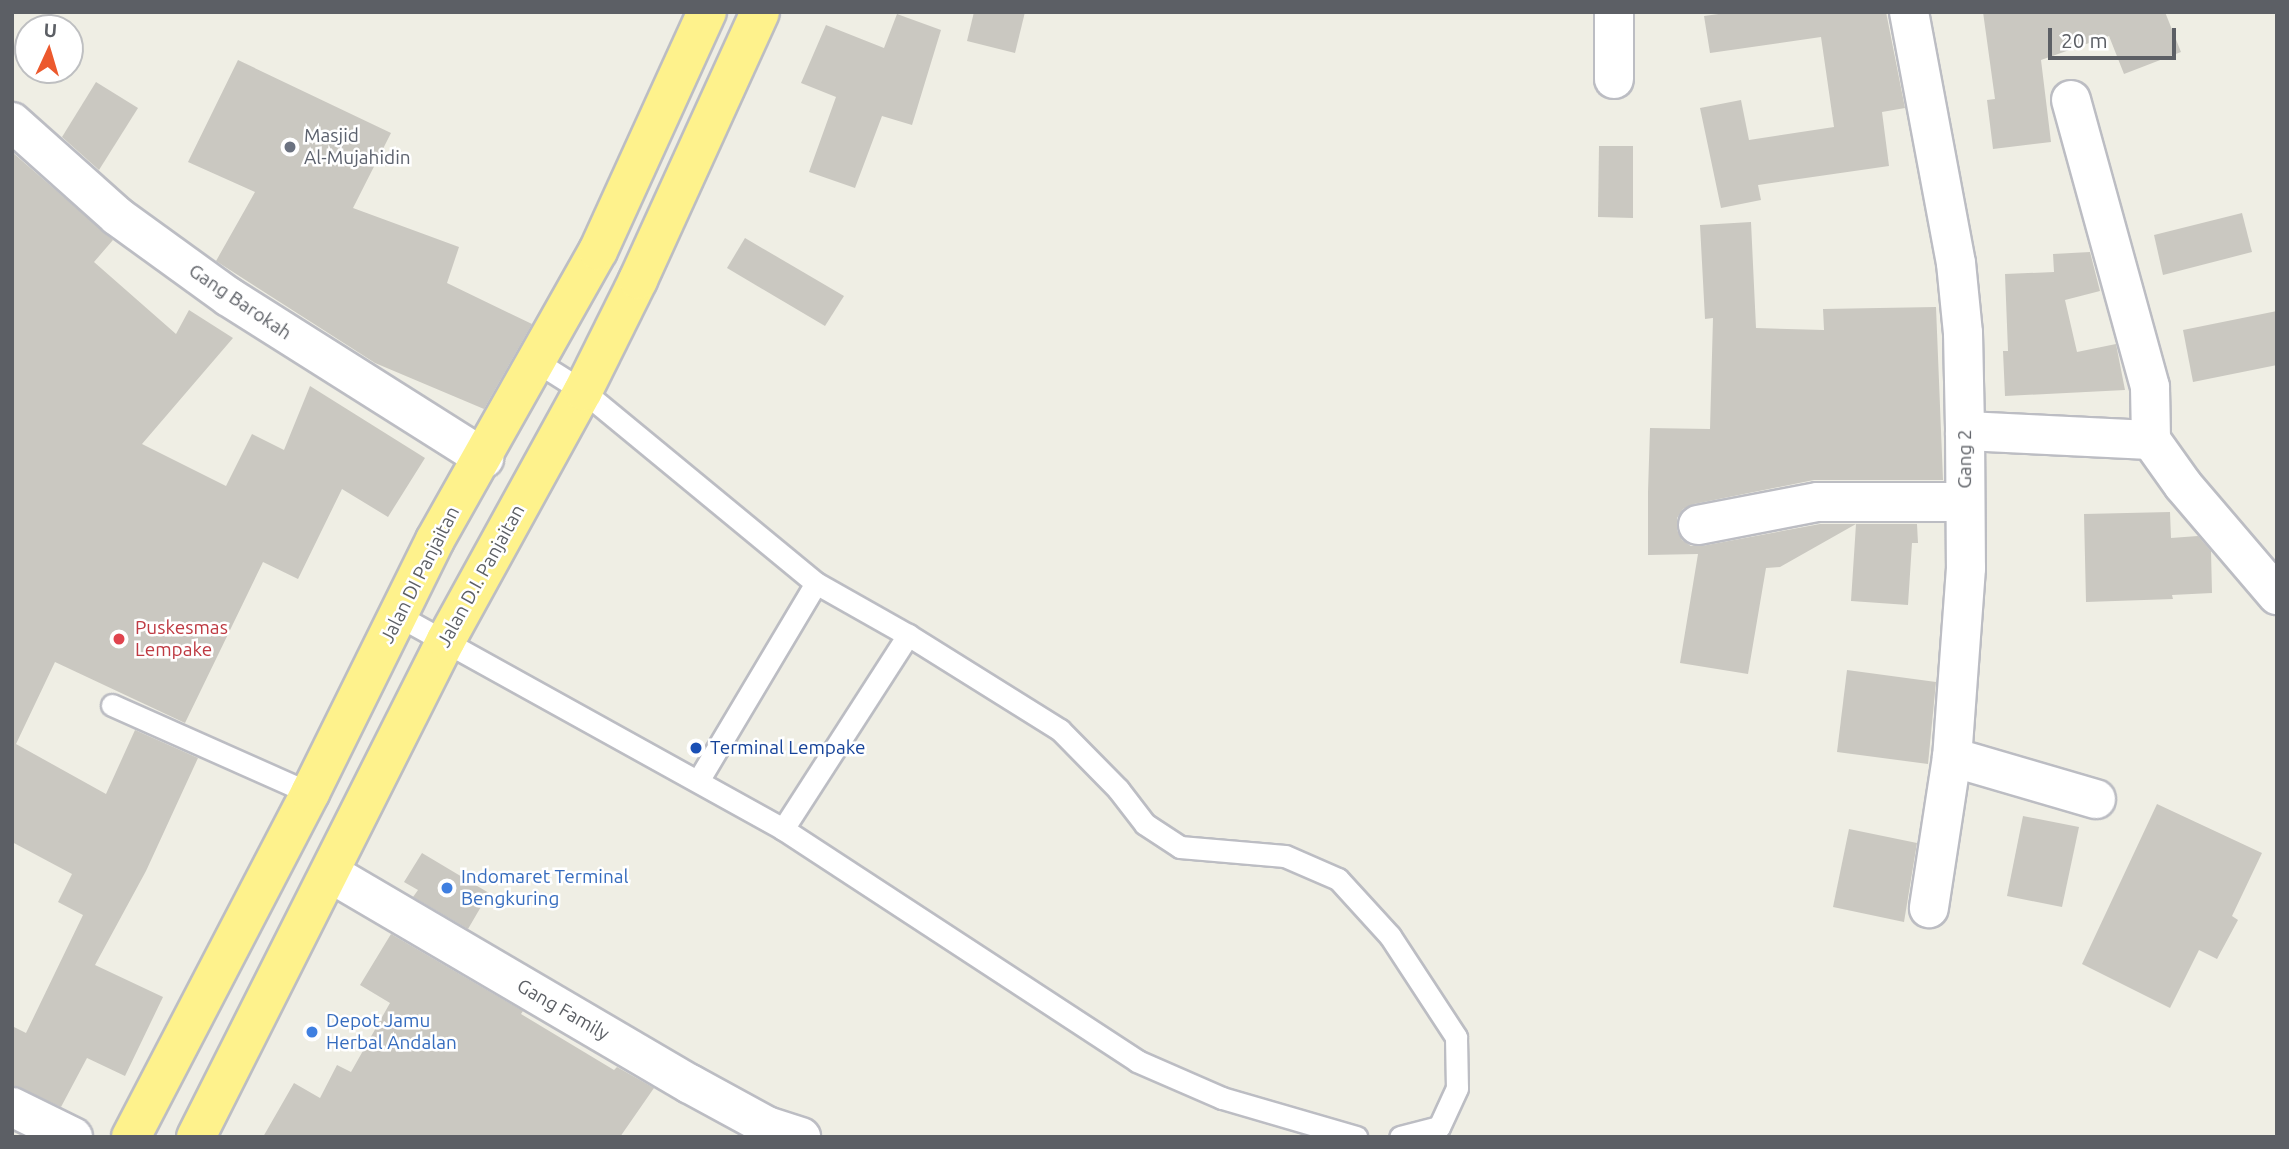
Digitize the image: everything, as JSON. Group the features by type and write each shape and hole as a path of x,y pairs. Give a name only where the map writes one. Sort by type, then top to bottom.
{"highway":[{"name":"Jalan DI Panjaitan","path":"131,1137 310,793 435,540 484,458 598,251 707,12"},
{"name":"Jalan D.I. Panjaitan","path":"196,1137 446,640 583,391 638,280 760,12"},
{"path":"165,1069 217,1096"}],"street":[{"path":"1614,12 1614,79"},
{"name":"Gang 2","path":"1909,12 1956,263 1963,333 1966,568 1952,757 1929,908"},
{"path":"2071,100 2150,387 2151,440 2183,485 2277,595"},
{"name":"Gang Barokah","path":"12,122 117,216 229,297 484,458"},
{"path":"1965,431 2151,440"},
{"path":"1698,525 1818,502 1965,502"},
{"path":"1952,757 2095,799"},
{"name":"Gang Family","path":"330,873 690,1084 767,1126 801,1137"},
{"path":"12,1108 73,1137"}],"lane":[{"path":"537,362 583,391 816,583 908,635 1060,730 1118,789 1145,824 1180,847 1285,856 1338,880 1391,936 1456,1037 1457,1088 1439,1127 1400,1137"},
{"path":"698,781 816,583"},
{"path":"398,616 446,640 783,829 1137,1061 1222,1098 1356,1137"},
{"path":"783,829 908,635"},
{"path":"112,705 310,793"}],"building":[{"path":"974,12 1025,12 1015,53 967,41"},
{"path":"1733,12 1886,12 1905,108 1882,112 1889,166 1758,185 1761,200 1721,208 1700,108 1741,100 1749,140 1834,127 1821,37 1710,53 1704,16"},
{"path":"1983,12 2165,12 2181,52 2124,74 2109,36 2041,60 2051,142 1993,149 1987,100 1995,99"},
{"path":"897,14 941,30 912,125 882,116 855,188 809,172 836,97 801,83 826,25 884,48"},
{"path":"238,60 391,133 353,208 459,247 447,283 532,324 484,409 375,363 216,261 255,192 188,162"},
{"path":"96,82 138,108 99,170 62,137"},
{"path":"1599,146 1633,146 1633,218 1598,217"},
{"path":"12,152 113,240 94,262 176,334 189,310 233,338 142,444 226,486 252,434 284,450 310,386 425,458 388,517 342,489 298,579 263,562 185,723 55,662 16,744 106,794 135,730 198,758 146,871 95,965 163,997 125,1076 87,1058 61,1107 12,1085 12,1026 26,1033 83,915 58,902 72,874 12,842"},
{"path":"2242,213 2252,252 2163,275 2154,235"},
{"path":"1751,222 1756,328 1824,330 1823,309 1936,307 1943,480 1814,480 1694,504 1683,509 1677,518 1677,530 1682,540 1691,546 1820,524 1856,524 1780,567 1766,568 1748,674 1680,663 1698,554 1648,555 1648,492 1650,428 1710,429 1713,318 1705,319 1700,225"},
{"path":"745,238 844,296 825,326 727,268"},
{"path":"2090,252 2100,291 2065,300 2077,352 2116,344 2125,390 2005,396 2003,351 2008,351 2005,274 2054,272 2053,254"},
{"path":"2277,311 2277,365 2193,382 2183,330"},
{"path":"2170,512 2171,538 2198,536 2211,551 2212,593 2172,595 2173,599 2086,602 2084,514"},
{"path":"1856,524 1917,524 1918,543 1912,543 1908,605 1851,601"},
{"path":"1847,670 1936,682 1928,764 1837,752"},
{"path":"2157,804 2262,853 2232,916 2238,920 2217,959 2199,950 2170,1008 2082,964"},
{"path":"2023,816 2079,827 2062,907 2007,896"},
{"path":"1849,829 1917,843 1904,922 1833,907"},
{"name":"Indomaret Terminal Bengkuring","path":"422,853 489,893 468,929 413,897 418,890 404,882"},
{"path":"391,934 523,1011 521,1014 614,1070 617,1067 654,1088 620,1137 263,1137 294,1083 320,1098 337,1065 351,1072 390,1003 360,985"}],"place":[{"name":"Masjid Al-Mujahidin","path":"290,147"},
{"name":"Puskesmas Lempake","path":"119,639"},
{"name":"Terminal Lempake","path":"696,748"},
{"name":"Indomaret Terminal Bengkuring","path":"447,888"},
{"name":"Depot Jamu Herbal Andalan","path":"312,1032"}]}
